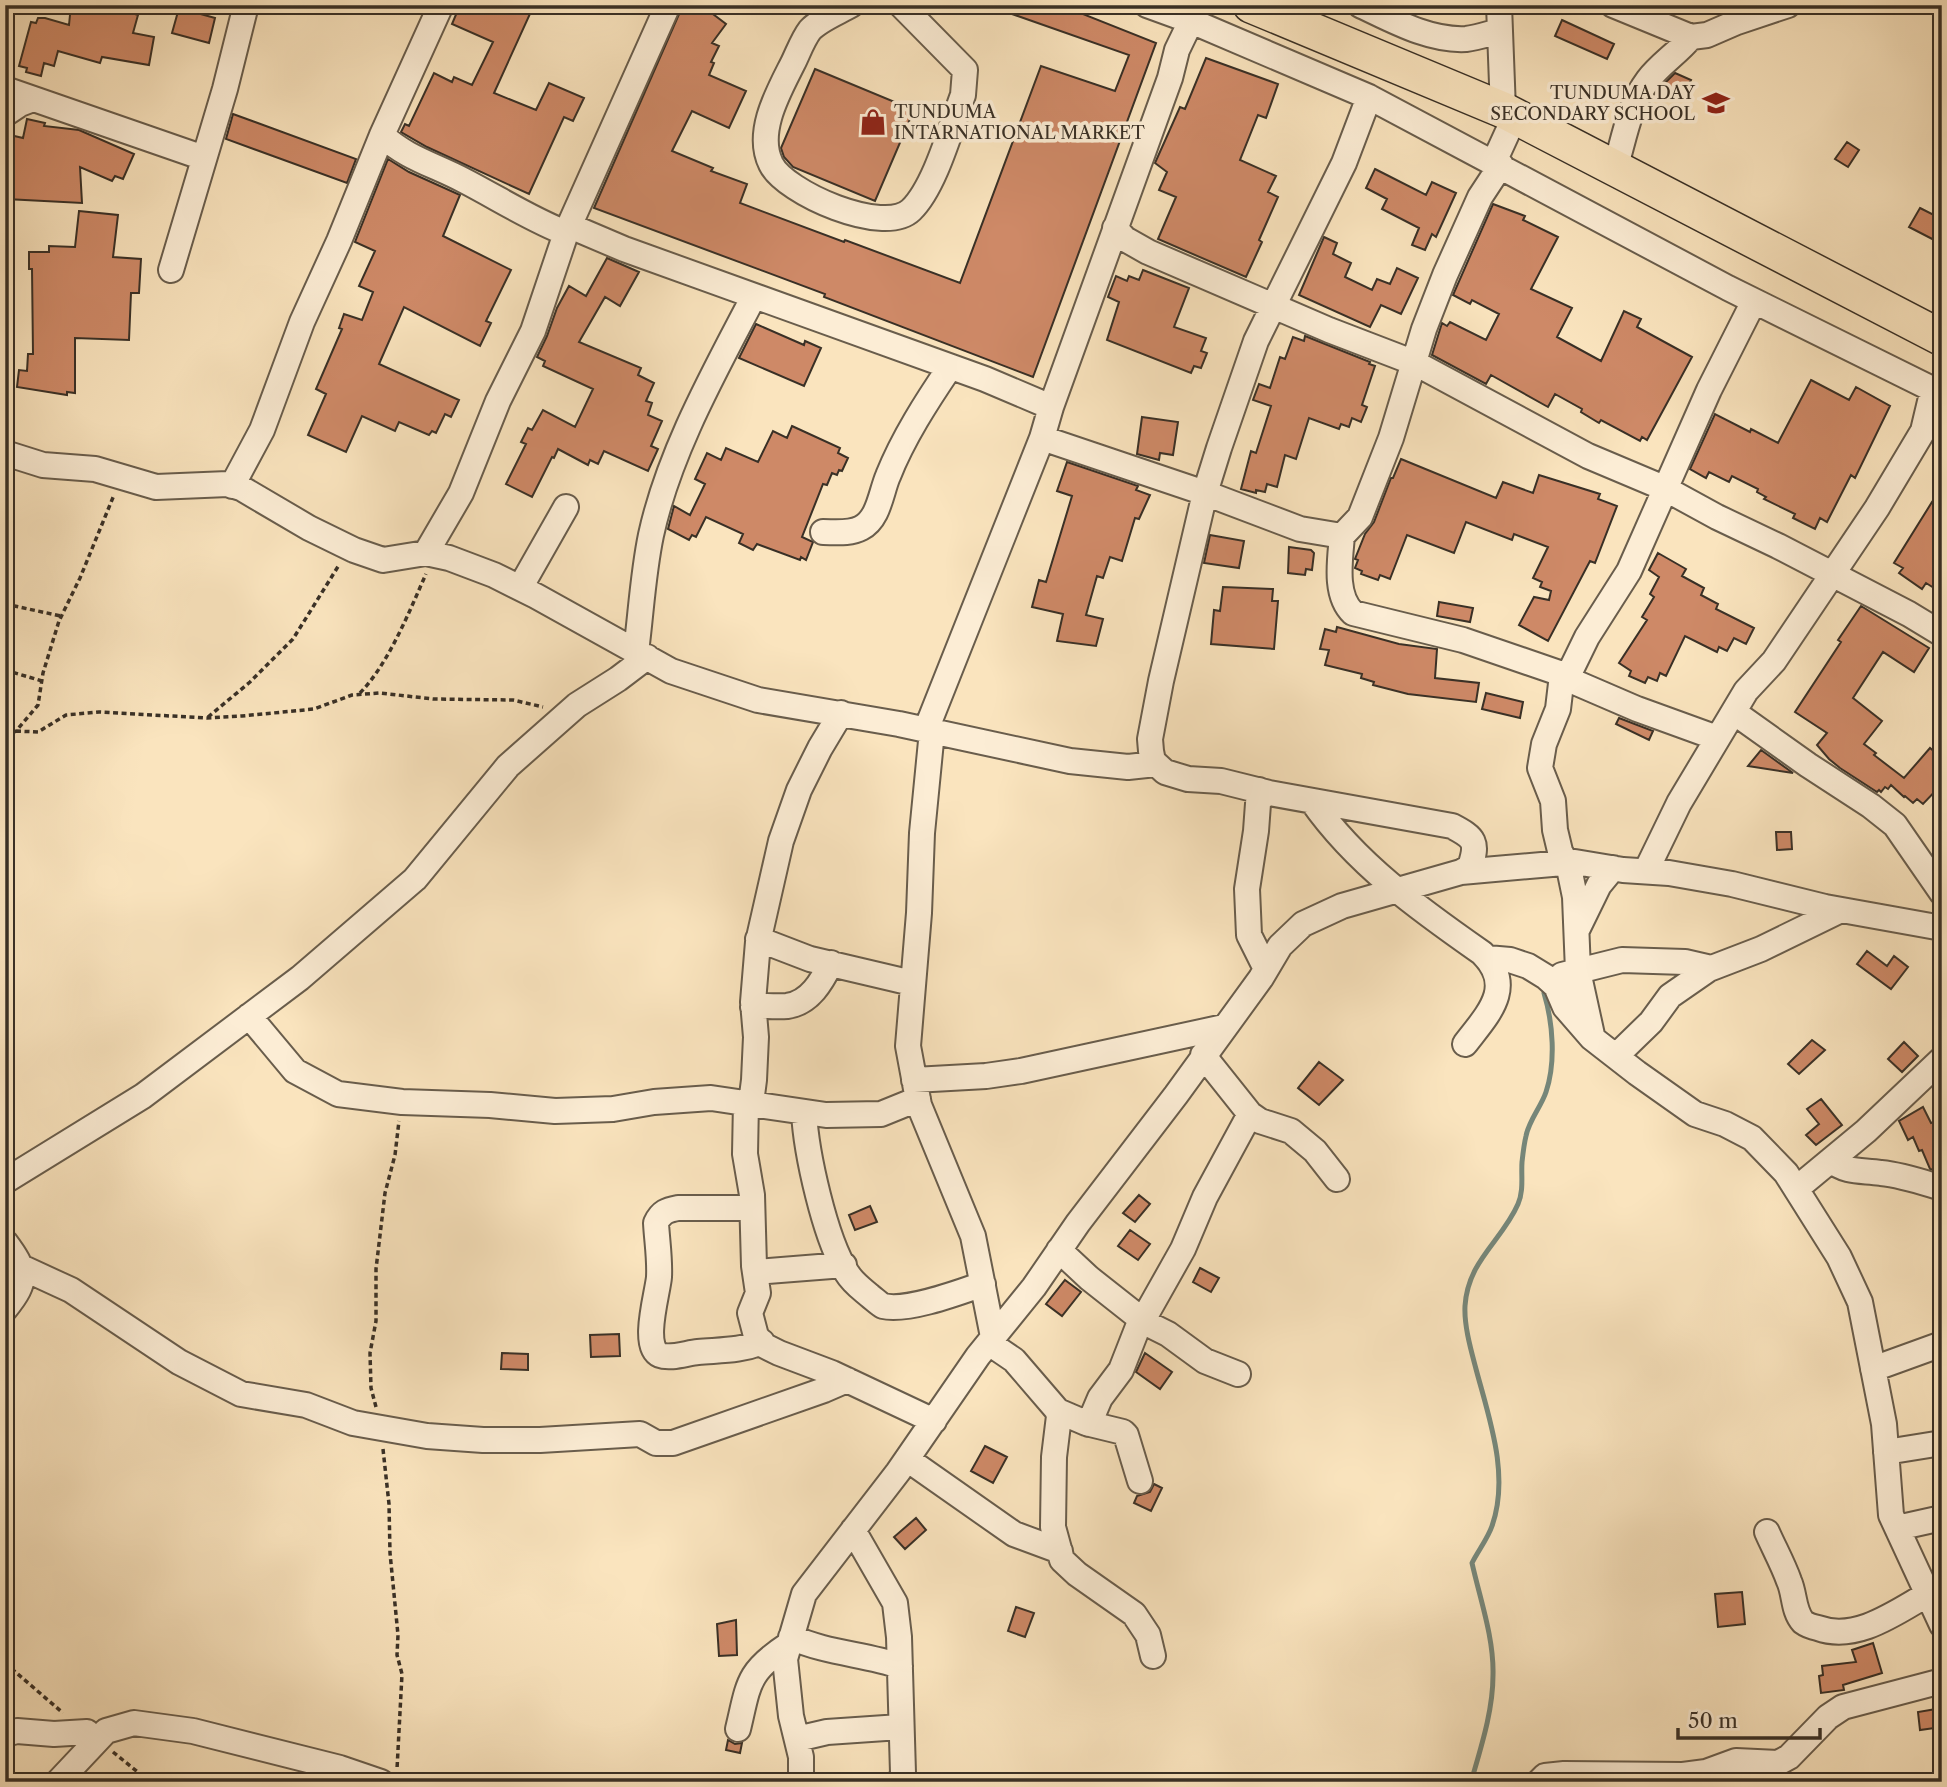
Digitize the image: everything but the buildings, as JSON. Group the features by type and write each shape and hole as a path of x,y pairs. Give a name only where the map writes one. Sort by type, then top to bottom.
{"highway":[{"path":"1251,5 1509,113 1940,332"}],"street":[{"path":"171,270 225,89 246,5"},
{"path":"232,486 262,430 302,322 441,5"},
{"path":"429,554 461,493 498,401 533,331 568,230 668,5"},
{"path":"851,5 811,29 774,104 765,142 767,152 779,177 802,192 867,218 895,218 909,213 925,195 964,95 966,81 965,70 958,61 901,5"},
{"path":"1147,5 1369,97 1754,301 1938,391 1923,431 1877,508 1774,661 1746,691 1679,803 1646,871"},
{"path":"1360,5 1410,28 1442,36 1466,39 1499,31"},
{"path":"1499,5 1499,31 1509,113 1498,164 1445,275 1424,329 1391,438 1360,517 1342,536 1342,597 1353,613 1463,640 1565,676 1637,709 1717,738"},
{"path":"1613,5 1691,37 1706,35 1788,5"},
{"path":"1140,1481 1126,1435 1058,1411 1014,1360 991,1340 983,1284 972,1236 916,1089 908,1046 929,731 1042,438 1170,78 1177,50 1191,21"},
{"path":"1615,169 1636,100 1661,66 1691,37"},
{"path":"5,89 204,158"},
{"path":"1369,97 1344,163 1256,341 1205,493 1150,739 1153,761 1165,772 1188,779 1221,781 1312,801 1452,826 1467,834 1474,842 1475,850 1470,867 1461,872"},
{"path":"5,114 33,99"},
{"path":"382,135 416,160 461,179 530,218 624,249 985,379 1051,407"},
{"path":"1115,228 1125,239 1148,252 1274,304 1329,330 1415,363 1588,456 1664,488 1909,614 1942,634"},
{"path":"5,1181 143,1096 300,978 415,878 508,766 641,654 651,536 669,477 705,392 754,296"},
{"path":"1592,1038 1578,971 1575,897 1567,863 1560,851 1555,831 1553,801 1540,768 1544,744 1558,709 1565,676 1629,570 1729,348 1754,301"},
{"path":"823,532 845,532 861,528 870,520 888,475 909,434 950,367"},
{"path":"1042,438 1205,493 1300,529 1342,536"},
{"path":"5,453 43,465 95,469 156,487 241,488 350,548 383,560 429,554 449,558 520,587 671,671 758,700 841,713 1070,761 1128,767 1156,764"},
{"path":"520,587 566,507"},
{"path":"841,713 820,747 799,790 781,841 758,939 753,1007 756,1037 754,1080 748,1102 745,1154 750,1174 758,1293 750,1313 756,1335 779,1353 847,1380 933,1421"},
{"path":"1735,713 1895,825 1941,890"},
{"path":"1259,790 1247,889 1250,935 1266,969"},
{"path":"1312,801 1350,848 1395,890 1492,963 1499,979 1496,1000 1465,1044"},
{"path":"802,1780 801,1757 791,1716 785,1659 804,1594 907,1459 991,1340 1224,1027 1280,946 1303,924 1342,906 1461,872 1567,863 1732,884 1841,910 1942,928"},
{"path":"1578,928 1600,885 1613,868"},
{"path":"1616,1056 1651,1021 1670,996 1712,968 1761,949 1841,910"},
{"path":"758,939 810,959 912,983"},
{"path":"1487,958 1510,960 1528,966 1548,978 1556,986 1565,1007 1592,1038 1695,1114 1725,1124 1752,1138 1786,1173 1839,1257 1860,1302 1884,1424 1891,1515 1942,1625"},
{"path":"1548,978 1622,960 1685,962 1712,968"},
{"path":"753,1007 766,1004 789,1006 804,998 819,988 831,963"},
{"path":"249,1016 295,1071 338,1094 402,1102 555,1111 613,1109 654,1102 711,1098 827,1115 881,1114 916,1089 1021,1071 1224,1027"},
{"path":"1203,1055 1250,1114 1260,1122 1291,1131 1315,1151 1337,1179"},
{"path":"1796,1189 1832,1161 1942,1059"},
{"path":"804,1112 805,1134 830,1230 844,1265 857,1285 882,1306 905,1306 983,1284"},
{"path":"1089,1424 1100,1398 1121,1370 1142,1319 1183,1249 1205,1197 1250,1114"},
{"path":"1832,1161 1848,1170 1880,1172 1942,1188"},
{"path":"752,1208 678,1208 659,1215 656,1223 659,1280 652,1314 652,1339 656,1352 667,1356 731,1350 762,1342"},
{"path":"5,1242 21,1267 22,1285 5,1308"},
{"path":"1059,1250 1089,1278 1142,1319 1205,1361 1238,1374"},
{"path":"755,1272 844,1265"},
{"path":"21,1267 71,1290 179,1362 241,1394 306,1405 353,1423 428,1436 483,1440 579,1439 640,1434 656,1443 673,1443 847,1380"},
{"path":"1873,1369 1942,1344"},
{"path":"1058,1411 1053,1527 1062,1560 1077,1574 1134,1614 1148,1635 1153,1656"},
{"path":"1886,1452 1942,1443"},
{"path":"907,1459 1014,1534 1060,1551"},
{"path":"1897,1528 1942,1518"},
{"path":"853,1530 895,1603 903,1773 900,1782"},
{"path":"1767,1532 1791,1584 1796,1611 1804,1623 1825,1631 1847,1633 1898,1611 1927,1594"},
{"path":"789,1641 834,1652 869,1656 900,1666"},
{"path":"738,1729 754,1674 789,1641"},
{"path":"1539,1782 1545,1776 1564,1774 1683,1774 1706,1772 1736,1761 1778,1763 1789,1757 1828,1717 1843,1707 1942,1681"},
{"path":"58,1782 106,1731 134,1723 193,1731 340,1768 389,1777"},
{"path":"797,1739 827,1732 900,1727"},
{"path":"5,1734 17,1731 54,1734 87,1732"}],"path":[{"path":"5,737 16,731 38,705 42,681 61,617 109,510 119,476"},
{"path":"207,718 250,682 293,639 350,548"},
{"path":"359,694 370,682 392,645 419,589 429,554"},
{"path":"5,604 61,617"},
{"path":"5,670 42,681"},
{"path":"16,731 38,732 66,715 99,712 207,718 314,709 359,694 380,693 433,699 513,700 548,708 573,709"},
{"path":"389,1777 402,1674 397,1655 398,1635 390,1564 389,1504 382,1429 371,1388 370,1353 376,1321 376,1269 385,1193 395,1155 402,1102"}],"waterway":[{"path":"1471,1782 1489,1715 1493,1675 1489,1633 1472,1563 1492,1526 1499,1487 1496,1447 1468,1338 1465,1306 1472,1276 1520,1199 1526,1136 1546,1092 1551,1068 1550,1017 1544,993"}],"place":[{"name":"TUNDUMA DAY SECONDARY SCHOOL","path":"1716,103"},
{"name":"TUNDUMA INTARNATIONAL MARKET","path":"873,122"}]}
